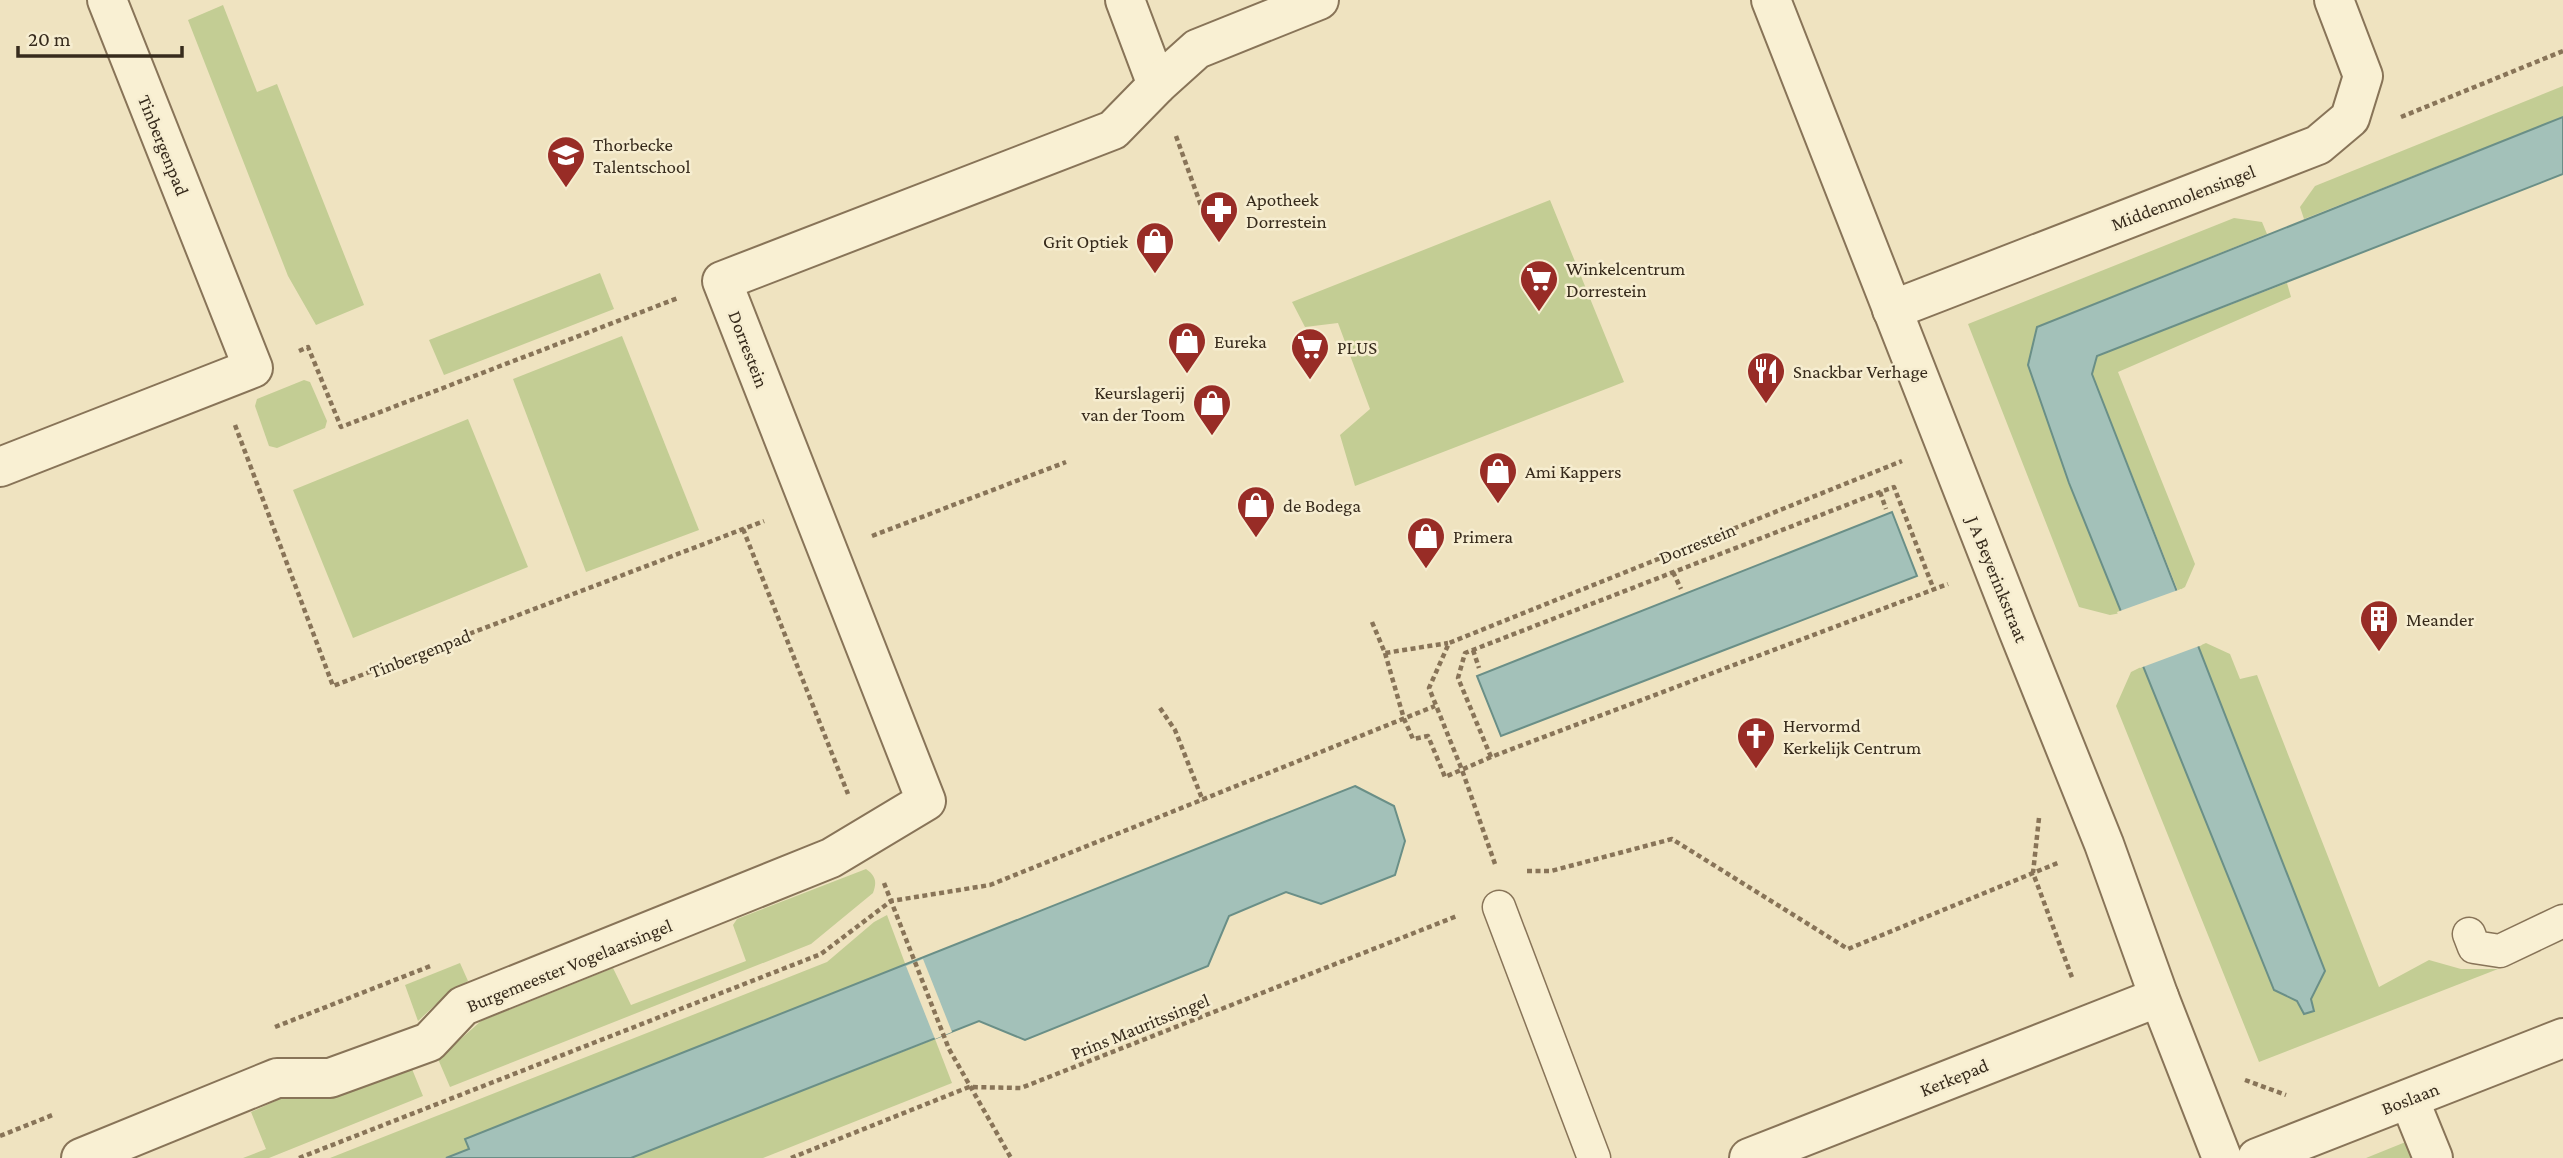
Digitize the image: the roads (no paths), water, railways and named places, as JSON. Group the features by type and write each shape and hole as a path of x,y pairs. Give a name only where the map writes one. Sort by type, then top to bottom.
{"street":[{"name":"Tinbergenpad","path":"0,467 236,375 107,0"},
{"path":"1125,0 1157,85 1197,49 1319,0"},
{"name":"J A Beyerinkstraat","path":"1772,0 2104,844 2222,1158"},
{"name":"Middenmolensingel","path":"1892,310 2318,145 2350,118 2363,76 2334,0"},
{"name":"Dorrestein","path":"867,839 926,800 722,281 1113,130 1157,85"},
{"name":"Burgemeester Vogelaarsingel","path":"80,1158 277,1078 330,1078 429,1042 463,1006 831,859 867,839"},
{"name":"Kerkepad","path":"1749,1158 2159,996"},
{"name":"Boslaan","path":"2258,1158 2563,1038"},
{"path":"2409,1099 2433,1158"}],"lane":[{"path":"1499,907 1594,1158"},
{"path":"2469,934 2474,947 2500,951 2563,921"}],"water":[{"path":"2563,117 2563,174 2097,356 2092,374 2325,971 2311,999 2314,1011 2304,1014 2297,1001 2274,990 2069,483 2028,365 2037,327"},
{"path":"1892,512 1917,576 1501,736 1477,676"},
{"path":"1355,786 1394,806 1405,841 1395,875 1321,904 1286,892 1229,916 1208,966 1025,1040 979,1021 631,1158 446,1158 469,1149 465,1139"}],"place":[{"name":"Thorbecke Talentschool","path":"566,189"},
{"name":"Apotheek Dorrestein","path":"1219,244"},
{"name":"Grit Optiek","path":"1155,275"},
{"name":"Winkelcentrum Dorrestein","path":"1539,313"},
{"name":"Eureka","path":"1187,375"},
{"name":"PLUS","path":"1310,381"},
{"name":"Snackbar Verhage","path":"1766,405"},
{"name":"Keurslagerij van der Toom","path":"1212,437"},
{"name":"Ami Kappers","path":"1498,505"},
{"name":"de Bodega","path":"1256,539"},
{"name":"Primera","path":"1426,570"},
{"name":"Meander","path":"2379,653"},
{"name":"Hervormd Kerkelijk Centrum","path":"1756,770"}]}
